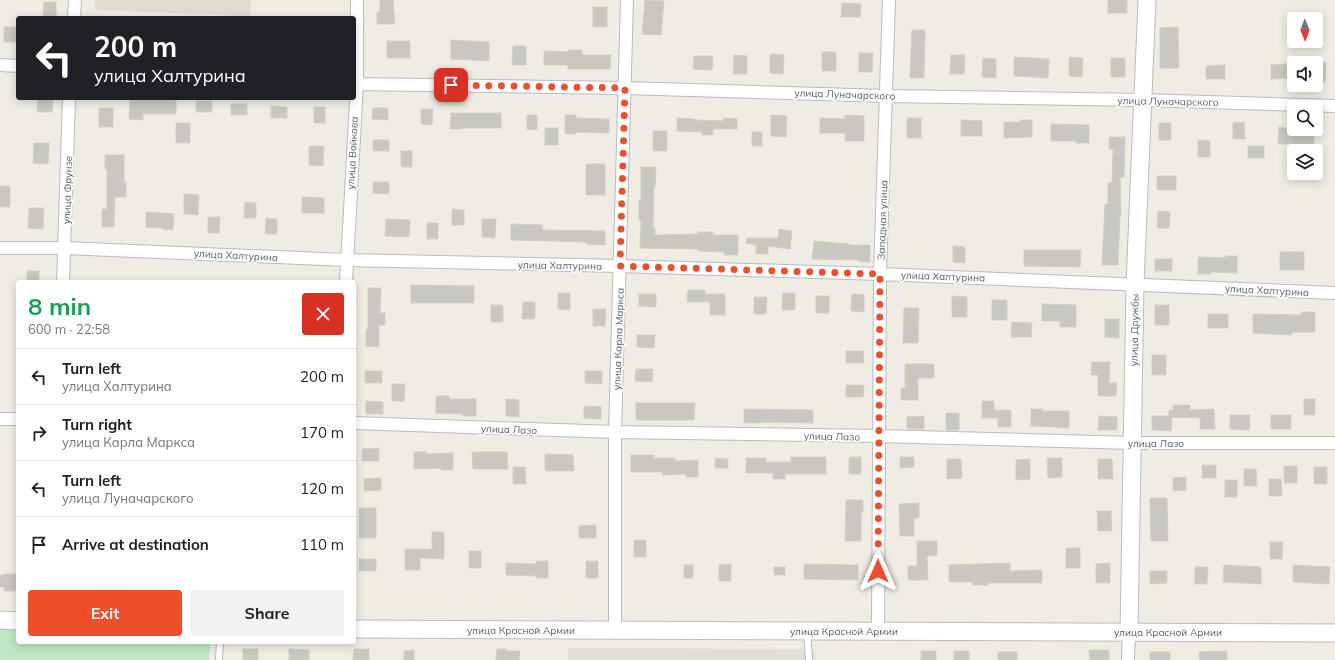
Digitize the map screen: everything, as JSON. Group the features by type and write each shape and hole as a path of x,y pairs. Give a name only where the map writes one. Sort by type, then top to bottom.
{"street":[{"path":"74,16 75,0"},
{"name":"улица Войкова","path":"356,42 357,0"},
{"name":"улица Карла Маркса","path":"615,630 616,432 627,0"},
{"name":"Западная улица","path":"878,631 880,274 889,0"},
{"name":"улица Дружбы","path":"1128,660 1135,284 1147,0"},
{"path":"0,65 16,66"},
{"name":"улица Луначарского","path":"356,84 625,88 886,96 1143,100 1335,106"},
{"name":"улица Фрунзе","path":"63,280 69,100"},
{"name":"улица Войкова","path":"346,280 354,100"},
{"name":"улица Халтурина","path":"0,248 65,248 346,260 880,274 1335,293"},
{"path":"0,419 16,419"},
{"name":"улица Лазо","path":"356,423 616,432 879,436 1132,443 1335,443"},
{"path":"0,620 16,621"},
{"name":"улица Красной Армии","path":"356,629 1335,633"}],"lane":[{"path":"807,631 809,660"},
{"path":"219,660 220,644"}],"shaded area":[{"path":"95,0 251,0 250,16 95,10"},
{"path":"568,648 815,649 816,660 568,660"}],"green space":[{"path":"0,629 16,629 16,644 210,644 209,660 0,660"}],"building":[{"path":"380,0 393,0 395,24 377,24 377,12 380,12"},
{"path":"645,0 664,1 661,35 642,34"},
{"path":"1108,0 1127,0 1127,13 1108,13"},
{"path":"44,2 56,2 56,16 43,16"},
{"path":"842,3 861,4 860,17 841,17"},
{"path":"593,7 607,7 607,27 593,27"},
{"path":"4,27 16,27 16,42 4,42"},
{"path":"1178,27 1179,68 1160,68 1160,28"},
{"path":"912,30 925,30 924,78 910,78"},
{"path":"451,40 489,42 489,61 451,59"},
{"path":"387,41 410,41 410,58 387,58"},
{"path":"513,46 526,46 526,65 512,65"},
{"path":"568,50 582,50 582,55 611,55 610,69 568,69 568,65 544,65 544,51 568,52"},
{"path":"822,52 836,52 836,71 822,71"},
{"path":"859,53 873,53 872,72 859,72"},
{"path":"770,54 784,55 783,74 770,73"},
{"path":"734,55 747,56 747,74 733,74"},
{"path":"951,55 965,55 964,74 950,74"},
{"path":"694,56 713,56 712,70 693,69"},
{"path":"1014,57 1049,59 1048,78 1014,76"},
{"path":"1069,57 1083,58 1082,77 1069,76"},
{"path":"983,58 996,59 996,78 982,77"},
{"path":"1111,58 1125,58 1125,77 1111,77"},
{"path":"1323,63 1326,63 1325,82 1323,82"},
{"path":"1287,64 1287,78 1271,79 1271,65"},
{"path":"1225,65 1225,79 1206,79 1206,66"},
{"path":"38,100 53,100 52,112 37,112"},
{"path":"130,100 176,100 176,114 143,114 143,120 129,119"},
{"path":"196,101 212,101 212,112 196,112"},
{"path":"231,104 247,104 247,115 231,115"},
{"path":"271,106 287,107 287,118 271,118"},
{"path":"314,107 325,107 325,123 314,123"},
{"path":"99,108 113,108 113,127 99,127"},
{"path":"373,108 388,108 388,120 372,119"},
{"path":"421,109 433,109 432,125 421,124"},
{"path":"451,113 501,113 501,128 450,129"},
{"path":"527,115 537,115 537,130 527,129"},
{"path":"565,115 576,115 576,118 609,119 609,133 576,132 576,134 565,134"},
{"path":"771,115 787,116 786,137 771,136"},
{"path":"845,115 864,116 864,141 845,141 845,133 820,133 820,118 845,119"},
{"path":"677,118 723,121 723,118 737,119 737,129 713,129 713,135 702,135 702,132 677,131"},
{"path":"907,118 921,118 921,138 907,138"},
{"path":"961,120 982,121 982,136 961,136"},
{"path":"1020,120 1032,120 1032,137 1004,138 1004,122 1020,122"},
{"path":"1244,122 1245,139 1233,139 1233,123"},
{"path":"176,123 190,123 190,143 176,143"},
{"path":"1159,123 1171,123 1171,140 1159,140"},
{"path":"1051,124 1089,125 1089,143 1076,143 1076,141 1051,141"},
{"path":"1279,127 1287,128 1287,136 1314,136 1314,144 1278,144"},
{"path":"545,128 558,128 558,145 545,145"},
{"path":"653,131 667,131 667,151 653,151"},
{"path":"752,132 762,132 762,146 752,146"},
{"path":"1109,137 1125,137 1124,177 1120,177 1121,216 1118,265 1102,265 1105,204 1108,204 1108,183 1112,183 1113,149 1109,149"},
{"path":"373,140 389,140 389,151 373,151"},
{"path":"1198,140 1210,141 1210,157 1198,157"},
{"path":"34,143 49,143 48,164 33,163"},
{"path":"309,146 324,146 323,166 309,165"},
{"path":"1248,146 1264,146 1264,158 1248,158"},
{"path":"401,151 412,151 412,167 401,167"},
{"path":"105,155 124,155 124,183 126,183 126,197 115,197 114,227 102,227 102,209 107,209 107,169 105,169"},
{"path":"586,164 605,164 605,195 586,195"},
{"path":"641,167 656,167 653,228 655,228 655,235 698,234 698,232 713,232 713,235 738,235 738,255 724,255 724,252 698,251 698,249 640,248 641,220 639,220 639,200 641,200"},
{"path":"1157,176 1176,176 1176,190 1157,190"},
{"path":"373,182 389,182 389,194 373,193"},
{"path":"0,186 10,186 10,207 0,207"},
{"path":"184,194 199,195 198,215 184,214"},
{"path":"302,197 324,198 324,213 302,213"},
{"path":"245,202 256,203 256,218 244,218"},
{"path":"29,208 44,208 43,229 28,228"},
{"path":"452,209 464,210 464,225 452,225"},
{"path":"1158,211 1170,212 1169,228 1157,228"},
{"path":"146,212 174,214 173,230 146,227"},
{"path":"208,217 220,217 219,233 208,233"},
{"path":"266,218 277,219 277,234 265,234"},
{"path":"386,219 410,220 409,237 385,236"},
{"path":"482,219 496,219 495,238 482,237"},
{"path":"427,223 438,223 438,239 427,239"},
{"path":"511,224 543,225 542,230 605,231 605,245 586,244 586,242 511,240"},
{"path":"779,229 792,231 790,249 768,246 768,254 756,254 756,245 746,243 747,238 778,238"},
{"path":"814,241 849,245 870,245 870,262 858,260 812,259"},
{"path":"953,246 965,247 965,263 953,262"},
{"path":"1024,250 1081,250 1080,267 1024,266"},
{"path":"1280,252 1304,252 1304,270 1280,270"},
{"path":"1225,256 1237,256 1237,273 1210,272 1210,274 1198,274 1198,257 1225,258"},
{"path":"1155,259 1172,259 1172,271 1155,271"},
{"path":"27,271 39,271 39,280 27,280"},
{"path":"411,285 474,286 474,303 411,303"},
{"path":"368,288 381,288 380,313 385,313 385,325 379,325 379,347 366,346 366,329 368,329"},
{"path":"688,290 705,290 705,294 725,294 725,315 710,315 710,302 687,302"},
{"path":"558,293 570,293 570,310 558,309"},
{"path":"783,293 795,293 795,310 782,310"},
{"path":"639,294 656,294 656,307 639,306"},
{"path":"852,294 864,295 864,312 851,311"},
{"path":"816,296 829,296 829,313 816,313"},
{"path":"952,296 967,297 967,317 952,317"},
{"path":"754,297 767,297 766,314 754,314"},
{"path":"992,300 1007,300 1007,320 992,320"},
{"path":"523,302 535,302 535,319 522,319"},
{"path":"1042,304 1076,305 1076,327 1060,327 1060,321 1042,321"},
{"path":"491,305 503,305 503,322 491,322"},
{"path":"1155,305 1169,305 1169,325 1155,325"},
{"path":"904,308 919,308 918,343 903,343"},
{"path":"593,309 606,309 605,326 593,326"},
{"path":"1301,312 1315,312 1315,332 1292,332 1292,335 1253,333 1253,314 1301,315"},
{"path":"1208,314 1228,314 1228,328 1208,328"},
{"path":"1105,319 1119,319 1119,338 1105,337"},
{"path":"1012,322 1032,323 1031,337 1011,337"},
{"path":"637,335 655,335 654,348 637,347"},
{"path":"846,351 863,351 864,363 846,363"},
{"path":"1152,355 1166,355 1166,375 1152,375"},
{"path":"1092,362 1110,362 1109,383 1117,383 1116,396 1098,396 1098,375 1091,375"},
{"path":"905,364 934,364 934,378 918,378 918,400 901,400 901,388 905,388"},
{"path":"636,369 653,369 652,382 635,381"},
{"path":"365,371 382,371 382,383 365,383"},
{"path":"585,371 602,371 602,384 585,383"},
{"path":"392,384 405,384 404,401 392,401"},
{"path":"846,385 864,385 863,397 846,397"},
{"path":"436,396 449,396 449,399 476,399 476,416 436,413"},
{"path":"506,399 519,400 519,417 506,416"},
{"path":"1304,399 1315,399 1315,415 1304,415"},
{"path":"366,401 383,402 383,414 366,414"},
{"path":"982,401 994,401 994,410 1011,410 1011,427 998,427 998,418 982,418"},
{"path":"636,403 695,403 694,420 636,420"},
{"path":"1173,405 1190,405 1190,410 1214,409 1215,429 1200,429 1200,418 1172,417 1171,431 1152,430 1152,416 1169,416 1169,410 1173,410"},
{"path":"584,406 601,407 601,419 584,418"},
{"path":"744,409 813,410 813,423 744,423"},
{"path":"1031,409 1043,409 1043,411 1069,411 1069,428 1031,426"},
{"path":"946,413 959,413 959,430 946,430"},
{"path":"1230,415 1250,415 1249,430 1230,429"},
{"path":"1271,415 1291,415 1291,429 1271,429"},
{"path":"924,416 924,429 907,429 907,417"},
{"path":"1099,416 1117,417 1117,430 1098,430"},
{"path":"379,448 379,461 362,461 362,449"},
{"path":"414,452 426,452 426,454 453,453 453,470 441,470 441,468 414,469"},
{"path":"472,452 507,452 508,469 473,469"},
{"path":"545,454 573,455 574,471 545,471"},
{"path":"631,455 654,455 654,458 675,458 675,461 698,460 698,477 686,477 686,474 663,475 663,472 631,472"},
{"path":"791,457 826,457 826,474 785,474 785,479 773,479 773,473 746,473 746,458 766,458 766,462 791,462"},
{"path":"849,457 861,457 861,474 849,474"},
{"path":"900,457 914,457 914,467 900,468"},
{"path":"715,458 728,459 728,468 715,468"},
{"path":"1047,458 1062,458 1062,477 1048,478"},
{"path":"947,459 961,459 962,478 947,479"},
{"path":"1030,459 1030,479 1016,480 1016,460"},
{"path":"1098,459 1112,459 1113,479 1098,479"},
{"path":"1202,465 1216,465 1216,478 1202,478"},
{"path":"1284,466 1297,466 1297,483 1284,483"},
{"path":"513,467 525,467 526,484 513,484"},
{"path":"1314,467 1327,467 1327,484 1314,484"},
{"path":"1244,469 1256,469 1257,486 1244,486"},
{"path":"1186,477 1186,490 1173,491 1173,478"},
{"path":"381,478 381,490 364,491 364,479"},
{"path":"1269,479 1281,479 1282,496 1269,496"},
{"path":"1225,480 1237,480 1237,497 1225,497"},
{"path":"1150,498 1167,498 1168,541 1151,541"},
{"path":"846,500 863,500 863,512 861,512 861,541 845,541"},
{"path":"919,503 919,518 914,518 914,536 900,536 899,504"},
{"path":"359,508 376,508 376,538 359,538"},
{"path":"1097,511 1111,511 1112,531 1098,531"},
{"path":"596,525 596,538 579,538 579,526"},
{"path":"432,532 444,532 444,559 420,558 420,570 405,570 405,549 432,549"},
{"path":"634,540 646,540 646,557 634,557"},
{"path":"917,541 937,541 937,555 927,556 928,580 908,580 908,566 917,566"},
{"path":"1270,542 1283,542 1282,559 1270,559"},
{"path":"1066,548 1080,548 1080,568 1066,568"},
{"path":"469,551 481,551 481,568 469,568"},
{"path":"359,559 376,559 376,571 359,571"},
{"path":"536,561 548,561 548,578 506,575 506,563 536,564"},
{"path":"586,561 598,561 598,578 586,578"},
{"path":"1010,563 1010,571 1042,570 1042,583 988,583 988,585 973,585 973,582 949,582 949,565"},
{"path":"1110,563 1110,583 1096,583 1096,564"},
{"path":"731,564 731,581 719,581 719,565"},
{"path":"804,564 858,565 858,580 804,579"},
{"path":"684,565 693,565 693,578 684,578"},
{"path":"1224,565 1261,567 1261,584 1223,582"},
{"path":"1293,565 1330,567 1329,584 1293,582"},
{"path":"774,567 785,567 785,575 774,575"},
{"path":"1195,567 1208,567 1207,584 1195,584"},
{"path":"1150,571 1167,571 1167,583 1150,584"},
{"path":"16,574 16,591 4,591 4,587 0,587 0,575"},
{"path":"243,649 258,649 258,660 243,660"},
{"path":"289,649 309,650 309,660 289,660"},
{"path":"354,649 369,649 369,660 353,660"},
{"path":"497,649 506,649 506,651 520,651 519,660 496,660"},
{"path":"414,650 414,660 404,660 404,651"},
{"path":"1089,650 1109,650 1109,660 1090,660"},
{"path":"921,651 936,651 936,660 921,660"},
{"path":"954,651 969,651 969,660 954,660"},
{"path":"1227,651 1227,660 1200,660 1199,652"},
{"path":"998,652 1017,652 1017,660 998,660"},
{"path":"1150,652 1170,652 1170,660 1150,660"}],"route":[{"path":"451,85 625,88 620,266 880,274 878,571"}]}
